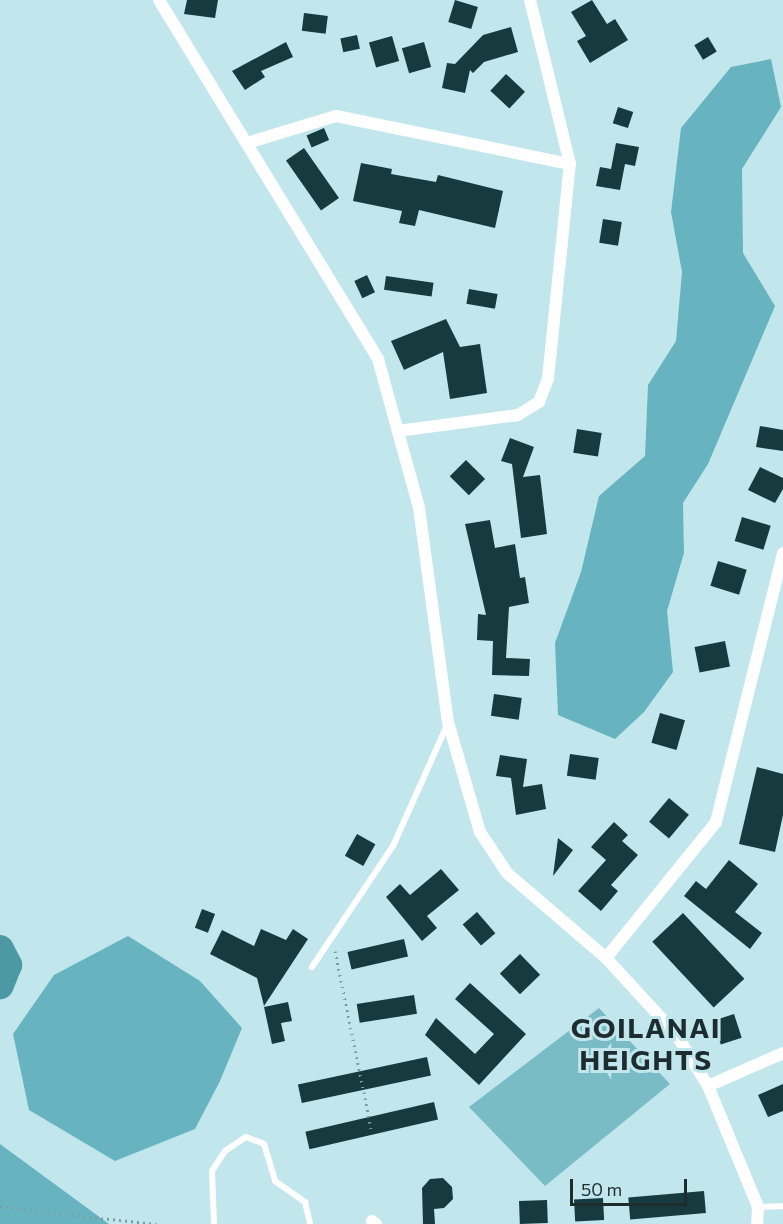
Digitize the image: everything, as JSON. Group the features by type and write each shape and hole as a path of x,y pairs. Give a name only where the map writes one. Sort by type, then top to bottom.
{"street":[{"path":"159,0 378,358 419,508 448,722 480,832 507,873 606,958 676,1034 708,1086 758,1207 757,1224"},
{"path":"398,431 518,416 538,402 549,379 570,164 530,0"},
{"path":"247,143 336,116 570,164"},
{"path":"606,958 716,822 783,553"},
{"path":"708,1086 783,1053"}],"lane":[{"path":"312,967 393,846 448,722"},
{"path":"214,1224 212,1172 225,1151 246,1137 264,1144 275,1180 305,1202 310,1224"},
{"path":"758,1207 783,1206"}],"path":[{"path":"332,936 371,1128"},
{"path":"0,1207 156,1224"}],"shaded area":[{"path":"771,59 781,107 742,169 743,253 775,306 708,464 683,503 684,553 667,611 673,672 644,712 615,739 558,715 555,643 581,572 599,496 645,456 648,385 676,341 682,272 671,212 681,128 731,67"},
{"path":"128,936 200,981 242,1028 220,1081 195,1129 115,1161 29,1110 13,1034 54,975"},
{"path":"599,1008 670,1084 545,1186 469,1107"},
{"path":"0,1144 109,1224 0,1224"}],"building":[{"path":"187,0 218,0 215,18 184,14"},
{"path":"455,0 478,7 471,29 448,22"},
{"path":"592,0 607,24 615,19 628,40 590,63 577,41 586,36 571,12"},
{"path":"304,13 328,16 326,34 302,31"},
{"path":"511,27 518,52 484,62 473,73 470,70 465,93 442,88 447,63 455,64 483,35"},
{"path":"357,35 360,49 343,52 340,39"},
{"path":"392,36 399,61 376,68 369,43"},
{"path":"708,37 717,52 703,60 694,45"},
{"path":"286,42 293,57 261,71 265,77 245,90 232,71"},
{"path":"424,42 431,67 409,73 402,48"},
{"path":"506,74 525,92 509,109 490,91"},
{"path":"618,107 633,112 628,128 613,123"},
{"path":"324,128 329,140 312,147 307,135"},
{"path":"616,143 639,147 635,166 625,164 620,190 596,186 600,167 611,169"},
{"path":"304,148 339,198 321,211 286,161"},
{"path":"361,163 392,169 391,174 436,182 438,175 503,191 495,228 419,210 415,226 399,223 402,211 353,201"},
{"path":"603,219 622,222 618,246 599,243"},
{"path":"367,275 375,292 362,298 354,281"},
{"path":"386,276 434,283 432,297 384,290"},
{"path":"469,289 498,294 495,309 466,304"},
{"path":"446,319 460,347 480,344 487,393 450,399 443,352 404,370 391,341"},
{"path":"760,426 783,430 783,451 756,447"},
{"path":"577,429 602,433 598,457 573,453"},
{"path":"510,438 534,447 523,477 540,475 547,534 521,538 512,464 501,461"},
{"path":"466,460 485,479 469,495 450,476"},
{"path":"760,467 783,478 783,489 775,503 748,490"},
{"path":"742,517 771,526 763,550 735,541"},
{"path":"490,520 495,548 515,544 520,578 525,577 529,603 509,607 506,658 530,659 529,676 492,675 493,641 477,640 478,614 486,615 465,524"},
{"path":"718,561 747,570 739,595 710,586"},
{"path":"725,641 730,667 700,672 695,647"},
{"path":"494,694 522,698 519,720 491,716"},
{"path":"660,713 685,720 676,750 651,743"},
{"path":"570,754 599,758 596,780 567,776"},
{"path":"500,755 527,759 523,787 542,784 546,809 516,815 511,778 496,776"},
{"path":"757,767 783,774 783,815 775,852 739,844"},
{"path":"669,798 689,815 669,838 649,822"},
{"path":"614,822 628,835 622,841 638,855 611,885 618,891 601,911 578,891 606,860 591,847"},
{"path":"357,834 375,844 363,866 345,856"},
{"path":"558,838 573,850 553,876"},
{"path":"729,860 758,884 735,912 762,933 750,949 684,896 696,881 706,889"},
{"path":"441,869 459,890 427,916 437,928 422,941 386,897 400,884 410,895"},
{"path":"202,909 215,914 208,933 195,928"},
{"path":"477,912 495,933 481,946 463,924"},
{"path":"683,913 744,979 714,1007 652,942"},
{"path":"261,929 286,940 293,929 308,939 264,1006 257,978 210,954 222,930 254,946"},
{"path":"404,939 408,957 352,970 347,952"},
{"path":"520,954 540,975 520,994 500,973"},
{"path":"470,983 526,1034 479,1085 425,1035 436,1018 475,1054 494,1034 455,999"},
{"path":"414,995 417,1014 360,1023 357,1004"},
{"path":"288,1002 292,1021 281,1023 285,1041 272,1044 264,1007"},
{"path":"734,1014 742,1038 721,1045 713,1021"},
{"path":"427,1057 431,1076 302,1103 298,1084"},
{"path":"783,1084 783,1111 768,1117 758,1095"},
{"path":"434,1102 438,1120 309,1149 305,1132"},
{"path":"443,1178 452,1187 453,1199 444,1208 434,1209 435,1224 423,1224 422,1188 430,1179"},
{"path":"704,1191 706,1213 630,1220 628,1198"},
{"path":"603,1198 604,1220 575,1221 574,1200"},
{"path":"547,1200 548,1223 520,1224 519,1201"}],"waterway":[{"path":"0,949 8,965 0,985"}],"district":[{"name":"GOILANAI HEIGHTS","path":"646,1043"}]}
